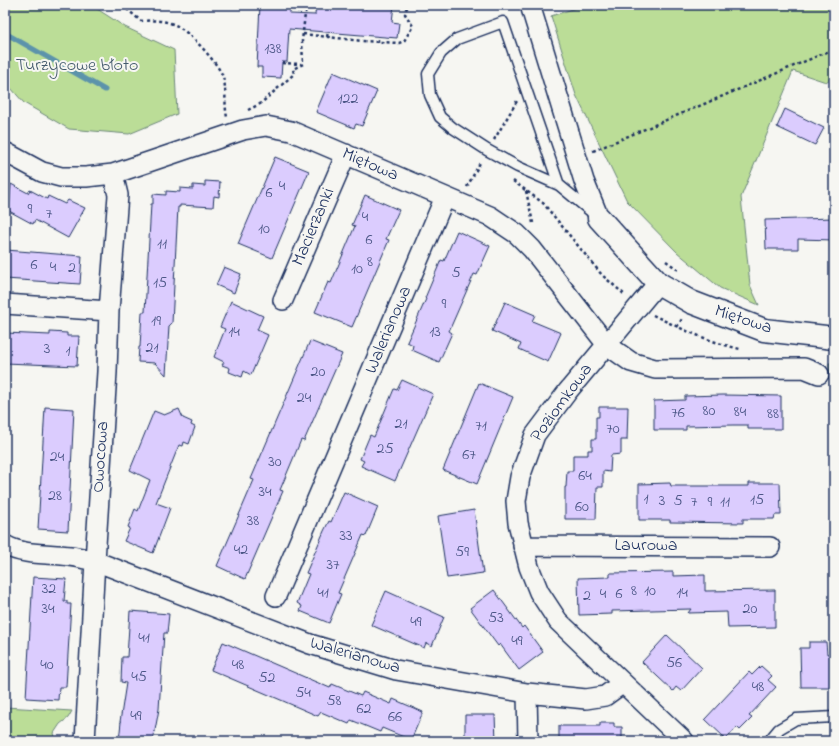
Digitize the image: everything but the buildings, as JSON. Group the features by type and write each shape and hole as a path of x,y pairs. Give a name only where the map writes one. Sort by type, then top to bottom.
{"street":[{"name":"Miętowa","path":"530,5 584,181 599,218 658,283 690,302 764,330 834,338"},
{"name":"Miętowa","path":"5,152 42,172 61,177 86,177 113,174 232,135 243,130 266,126 291,131 490,216 517,234 532,249 607,345"},
{"name":"Macierzanki","path":"283,300 346,154"},
{"name":"Owocowa","path":"85,741 118,195 113,174"},
{"name":"Walerianowa","path":"276,596 451,200"},
{"path":"658,283 607,345 631,362 655,369 804,368 819,374"},
{"path":"5,304 110,311"},
{"name":"Poziomkowa","path":"607,345 568,391 535,435 520,477 516,501 518,523 523,546 539,592 558,621 684,741"},
{"name":"Walerianowa","path":"5,545 29,552 71,556 95,561 310,644 396,670 527,692 586,699 605,696 624,683"},
{"name":"Laurowa","path":"523,546 770,547"},
{"path":"527,692 528,741"}],"lane":[{"path":"559,185 503,22 457,39 440,53 428,74 430,96 440,117 453,128 487,150 518,167 559,185 599,218"},
{"path":"769,741 779,729 796,719 834,717"}],"path":[{"path":"122,5 141,21 153,20 175,24 191,36 206,51 223,76 226,113 232,135"},
{"path":"302,64 306,5"},
{"path":"436,5 440,8 446,5"},
{"path":"498,10 511,5"},
{"path":"303,34 399,43 404,40 413,26 405,14 406,9 409,6"},
{"path":"327,36 328,32"},
{"path":"378,37 378,42"},
{"path":"590,153 834,49"},
{"path":"282,64 302,64"},
{"path":"248,110 260,104 294,74 293,69 302,64"},
{"path":"451,200 481,161 517,100"},
{"path":"475,158 481,161"},
{"path":"664,259 685,274"}],"shaded area":[{"path":"206,736 258,741 205,741"}],"green space":[{"name":"Turzycowe błoto","path":"5,5 91,5 125,27 174,50 177,114 129,134 69,129 24,103 10,87 5,85"},
{"path":"585,5 834,5 834,76 826,82 793,71 741,197 750,285 759,305 720,288 677,252 627,201 576,95 551,16"},
{"path":"829,363 834,363 834,394 830,393"},
{"path":"5,707 72,711 68,718 60,724 54,733 56,741 5,741"}],"waterway":[{"path":"5,33 105,90"}]}
